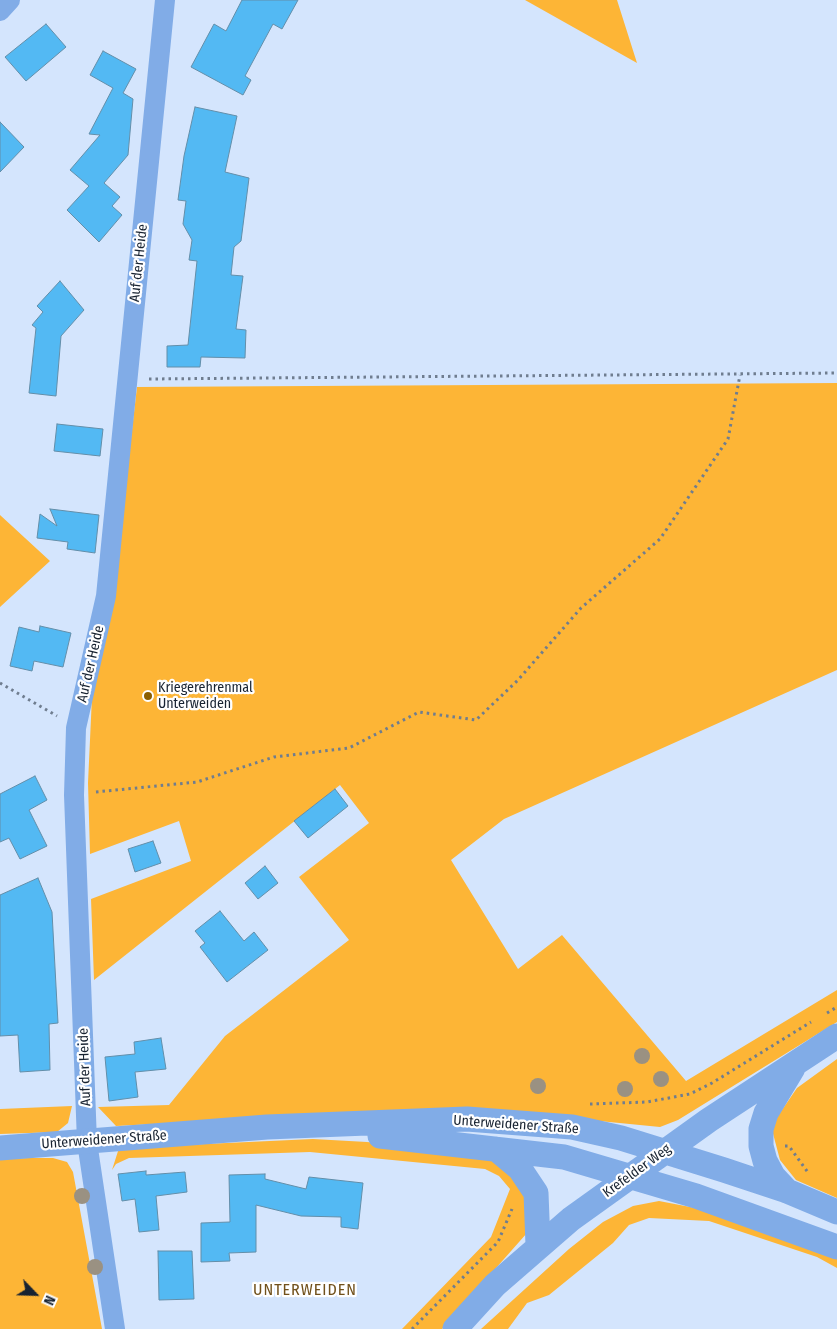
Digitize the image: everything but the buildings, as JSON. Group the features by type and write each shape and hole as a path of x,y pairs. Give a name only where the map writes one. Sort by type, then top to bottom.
{"street":[{"path":"0,11 10,0"},
{"name":"Auf der Heide","path":"115,1329 87,1142 74,794 76,728 106,596 165,0"},
{"name":"Krefelder Weg","path":"455,1329 495,1285 538,1245 662,1152 837,1036"},
{"name":"Unterweidener Straße","path":"787,1191 773,1176 765,1161 761,1146 761,1130 766,1113 797,1062"},
{"name":"Unterweidener Straße","path":"0,1148 267,1128 467,1119 572,1127 621,1138 787,1191 837,1212"},
{"name":"Unterweidener Straße","path":"267,1128 423,1140 564,1157 696,1196 837,1247"},
{"name":"Unterweidener Straße","path":"496,1149 520,1169 536,1193"},
{"path":"536,1193 538,1245"}],"path":[{"path":"128,379 837,373"},
{"path":"74,794 197,782 274,757 349,748 419,712 476,720 518,680 581,608 660,539 728,439 740,375"},
{"path":"0,683 76,728"},
{"path":"572,1127 576,1104 647,1102 690,1094 712,1083 771,1046"},
{"path":"412,1329 498,1242 511,1210 536,1193"}],"shaded area":[{"path":"525,0 617,0 637,63"},
{"path":"837,383 837,670 504,819 451,860 518,969 562,935 686,1081 837,990 837,1022 678,1120 660,1127 488,1110 346,1114 116,1126 98,1107 169,1105 225,1036 349,940 299,877 369,823 340,785 94,980 91,899 191,861 179,821 90,854 88,783 93,675 111,609 137,387"},
{"path":"0,515 50,561 0,607"},
{"path":"837,1059 837,1198 796,1180 780,1160 771,1126 797,1088"},
{"path":"72,1106 68,1123 57,1132 0,1134 0,1109"},
{"path":"313,1139 367,1142 494,1156 525,1178 527,1233 442,1329 402,1329 491,1237 510,1189 499,1176 485,1169 310,1152 129,1158 116,1164 112,1170 119,1148"},
{"path":"53,1158 67,1162 73,1172 102,1329 0,1329 0,1159"},
{"path":"659,1201 711,1211 837,1254 837,1268 817,1257 709,1221 649,1218 629,1225 613,1243 549,1295 527,1303 508,1329 481,1329 569,1249 603,1222 633,1206"}],"place":[{"name":"Kriegerehrenmal Unterweiden","path":"148,696"}],"district":[{"name":"UNTERWEIDEN","path":"305,1291"}]}
